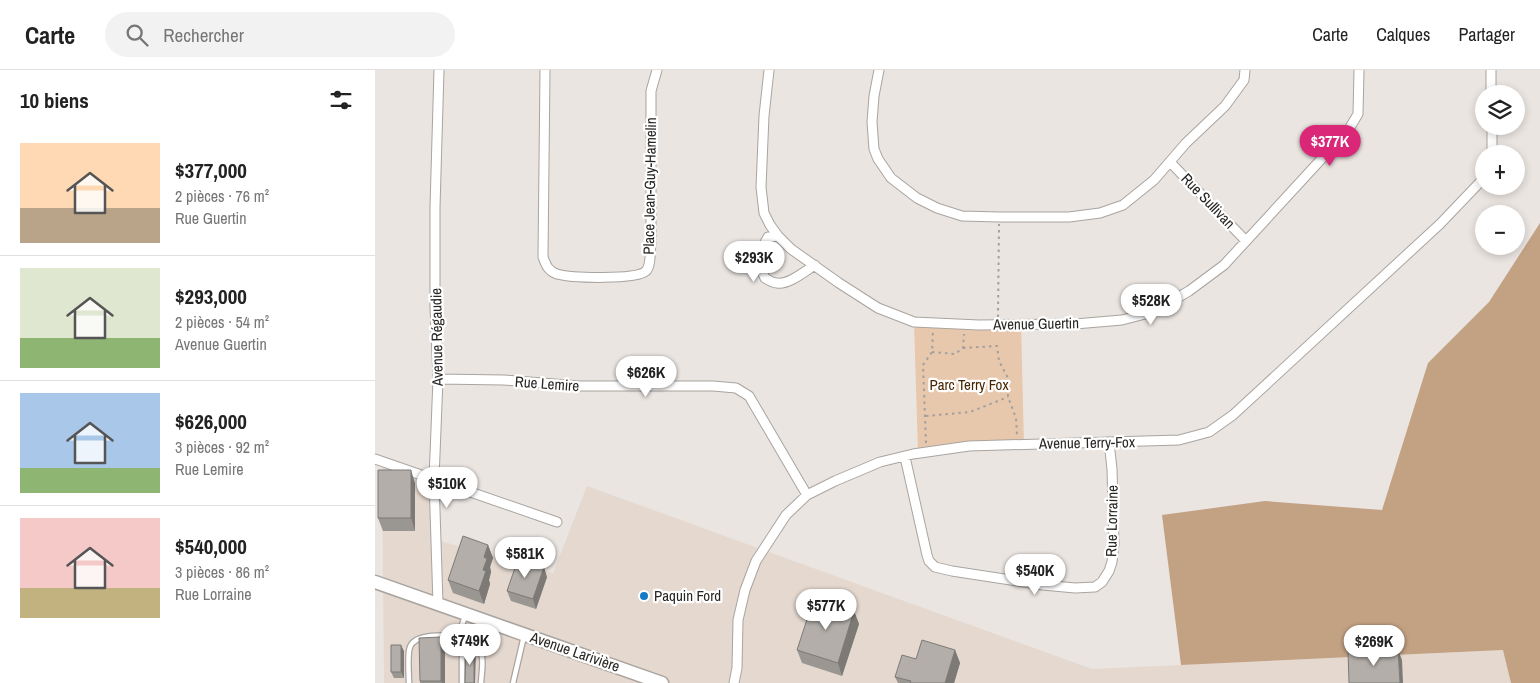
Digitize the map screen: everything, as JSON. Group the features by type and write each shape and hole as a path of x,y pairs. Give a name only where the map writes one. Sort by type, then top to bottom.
{"main road":[{"name":"Avenue Larivière","path":"375,582 662,683"}],"street":[{"name":"Avenue Régaudie","path":"438,604 434,479 438,379 435,307 435,207 439,70"},
{"name":"Place Jean-Guy-Hamelin","path":"545,70 543,257 547,268 557,274 582,276 628,276 645,272 649,267 651,244 651,91 657,70"},
{"name":"Avenue Guertin","path":"769,70 763,116 761,187 764,213 778,236 791,249 878,308 913,322 965,324 1075,324 1122,320 1153,312 1189,291 1223,265 1247,241 1349,129 1358,114 1359,70"},
{"path":"879,70 874,96 874,149 878,159 891,178 917,198 942,210 962,216 999,217 1069,217 1100,213 1123,205 1154,180 1169,162 1225,106 1244,80 1245,70"},
{"path":"1491,70 1491,85"},
{"name":"Rue Sullivan","path":"1169,162 1247,241"},
{"name":"Avenue Terry-Fox","path":"734,683 737,668 739,620 745,590 753,568 786,515 807,495 880,462 969,446 1179,440 1209,432 1233,415 1440,224 1475,187"},
{"path":"778,236 768,237 759,254 759,263 765,278 776,284 782,283 815,265"},
{"name":"Rue Lemire","path":"438,379 495,380 580,386 713,386 736,388 749,396 807,495"},
{"name":"Rue Lorraine","path":"905,457 927,555 929,561 935,567 952,572 1043,585 1087,588 1095,587 1102,582 1112,562 1114,544 1112,469 1109,442"},
{"path":"375,459 557,522"}],"lane":[{"path":"462,683 462,625 465,614"},
{"path":"513,683 524,634"},
{"path":"409,683 410,647 413,642 420,638 462,636"},
{"path":"420,638 420,647"},
{"path":"462,644 479,648 482,658 481,683"}],"path":[{"path":"999,217 999,324"},
{"path":"927,453 923,365 932,352 933,323"},
{"path":"963,348 965,324"},
{"path":"932,352 955,354 963,348 997,346 999,361 1008,378 1008,397 1016,418 1018,445"},
{"path":"926,416 970,412 1008,397"}],"shaded area":[{"path":"1540,223 1540,683 1511,683 1503,650 1181,665 1162,515 1265,501 1382,510 1428,363 1489,302 1519,255 1525,255 1525,246"},
{"path":"382,461 434,479 437,540 553,573 587,486 1092,669 1504,650 1511,683 384,683"}],"green space":[{"name":"Parc Terry Fox","path":"914,322 1021,324 1024,445 918,454"}],"building":[{"path":"378,470 411,470 411,518 378,518"},
{"path":"463,536 488,545 484,557 487,559 483,570 486,571 479,591 448,580"},
{"path":"518,559 544,567 533,599 507,591"},
{"path":"814,598 854,611 838,663 797,650"},
{"path":"441,637 441,681 420,681 419,638"},
{"path":"922,640 955,650 945,683 910,683 911,681 895,677 902,655 916,659"},
{"path":"391,645 401,645 401,672 391,672"},
{"path":"466,649 474,649 474,683 465,683"},
{"path":"1398,650 1400,683 1349,683 1348,651"}],"place":[{"name":"Paquin Ford","path":"644,596"}]}
